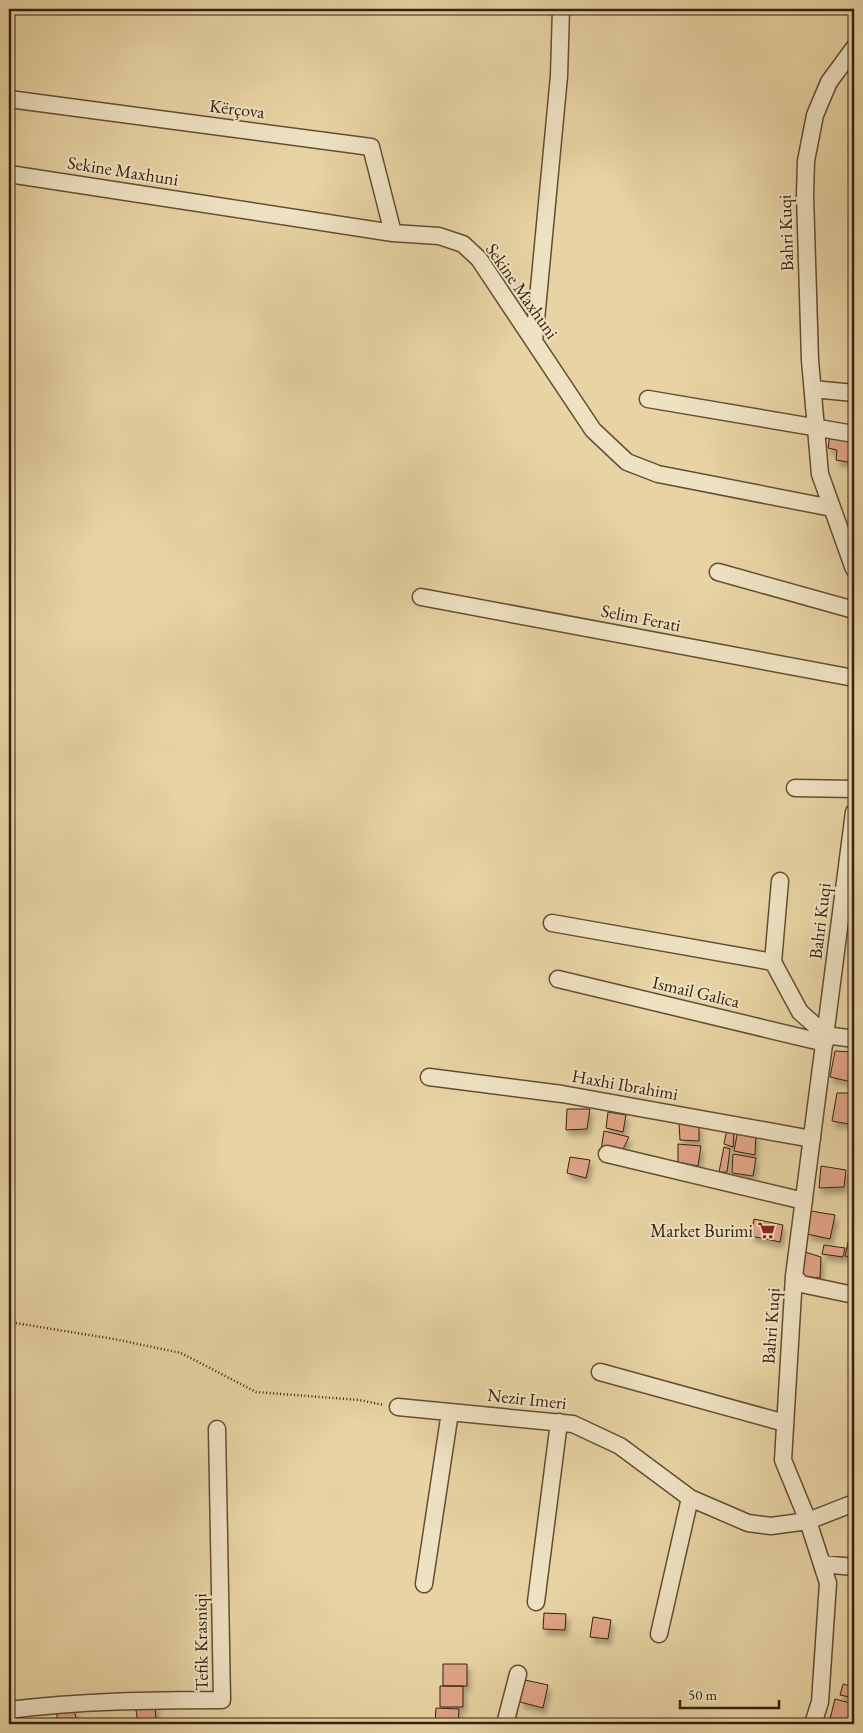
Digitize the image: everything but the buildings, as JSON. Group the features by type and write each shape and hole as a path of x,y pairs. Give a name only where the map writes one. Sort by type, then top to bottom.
{"street":[{"path":"534,341 559,76 561,9"},
{"name":"Bahri Kuqi","path":"853,50 830,82 815,115 806,160 805,205 813,389 820,474 854,569"},
{"name":"Kërçova","path":"9,99 371,146 393,233"},
{"name":"Sekine Maxhuni","path":"9,174 393,233 439,236 463,244 479,259 593,430 627,462 658,474 832,508"},
{"path":"813,389 854,393"},
{"path":"648,399 854,434"},
{"path":"718,572 854,610"},
{"name":"Selim Ferati","path":"421,597 854,678"},
{"path":"795,788 854,789"},
{"name":"Bahri Kuqi","path":"813,1724 820,1702 828,1583 808,1521 783,1460 794,1276 854,812"},
{"path":"780,882 773,962 800,1012 825,1039"},
{"path":"552,923 773,962"},
{"name":"Ismail Galica","path":"558,979 825,1039 854,1039"},
{"name":"Haxhi Ibrahimi","path":"429,1077 562,1094 812,1139"},
{"path":"606,1154 804,1201"},
{"path":"794,1276 801,1284 854,1295"},
{"path":"600,1372 785,1424"},
{"name":"Nezir Imeri","path":"398,1407 573,1424 620,1446 690,1498 748,1523 771,1526 808,1521 854,1503"},
{"path":"424,1584 450,1412"},
{"path":"536,1602 560,1422"},
{"name":"Tefik Krasniqi","path":"9,1710 154,1700 222,1700 217,1429"},
{"path":"659,1634 690,1498"},
{"path":"822,1564 854,1567"},
{"path":"506,1724 518,1674"}],"path":[{"path":"9,1322 114,1339 181,1353 256,1392 359,1400 398,1407"}],"place":[{"name":"Market Burimi","path":"767,1231"}]}
